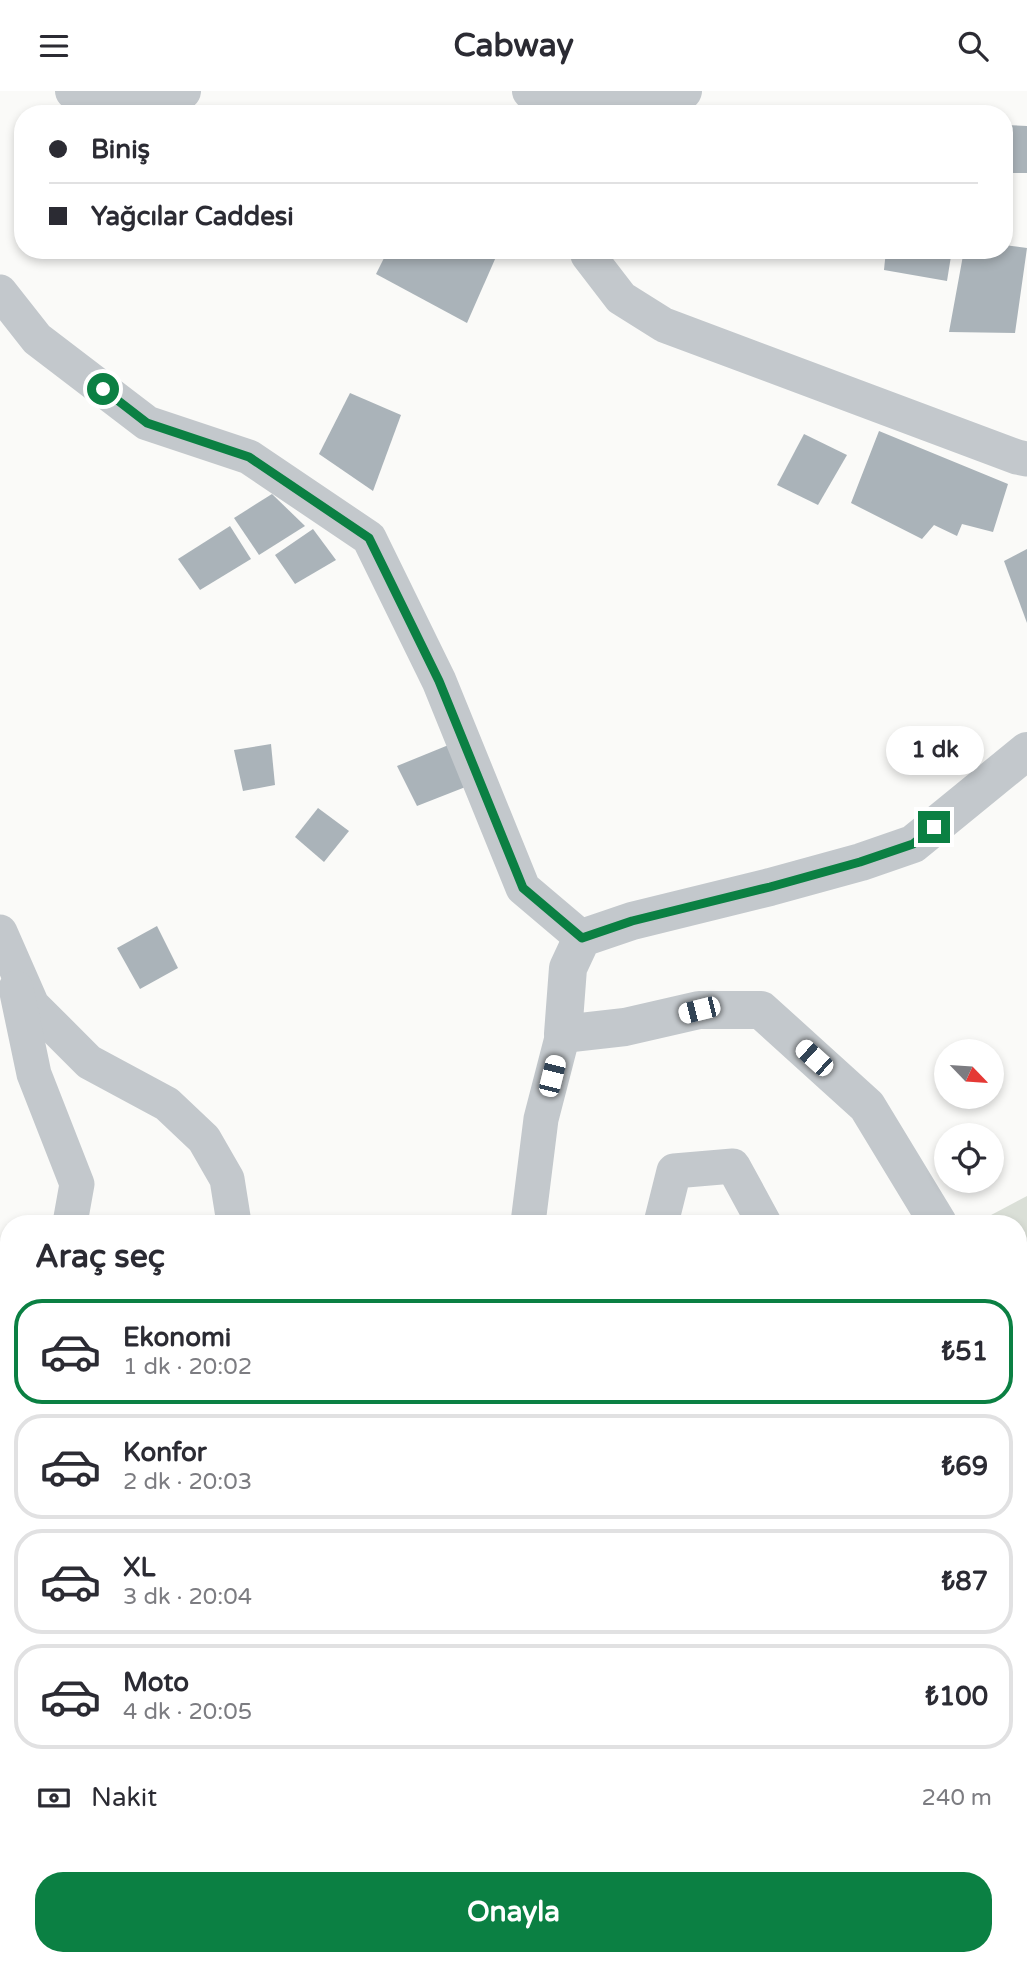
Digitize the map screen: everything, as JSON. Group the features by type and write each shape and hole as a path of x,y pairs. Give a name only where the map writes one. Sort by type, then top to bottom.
{"street":[{"path":"74,91 172,95 182,91"},
{"path":"531,91 608,105"},
{"path":"639,105 684,91"},
{"path":"591,259 621,299 664,325 883,409 1027,459"},
{"path":"0,292 37,339 147,423 249,457 369,538 439,681 523,888 582,938"},
{"path":"529,1215 541,1119 563,1034 568,968 582,938 632,921 770,887 913,844 1027,751"},
{"path":"3,939 34,1074 77,1184 71,1215"},
{"path":"3,939 32,1005 89,1062 167,1104 204,1139 227,1179 233,1215"},
{"path":"563,1034 625,1027 699,1010 761,1010 867,1105 933,1215"},
{"path":"663,1215 674,1171 733,1167 760,1215"}],"shaded area":[{"path":"1027,1196 1027,1215 991,1215"}],"building":[{"path":"1013,125 1027,126 1027,173 1013,173"},
{"path":"1013,246 1027,248 1015,333 949,332 962,259 1013,259"},
{"path":"384,259 495,259 467,323 376,274"},
{"path":"885,259 951,259 947,281 884,270"},
{"path":"350,393 401,415 373,491 319,454"},
{"path":"879,431 1008,484 993,532 962,524 957,536 934,525 922,539 851,503"},
{"path":"804,434 847,455 818,505 777,485"},
{"path":"272,494 305,526 259,555 234,518"},
{"path":"230,526 251,559 200,590 178,559"},
{"path":"313,529 336,560 295,584 275,555"},
{"path":"1027,549 1027,623 1004,561"},
{"path":"271,744 275,785 243,791 234,750"},
{"path":"451,744 468,786 417,806 397,766"},
{"path":"318,808 349,831 324,862 295,837"},
{"path":"157,926 178,968 140,989 117,948"}],"route":[{"path":"103,389 147,423 249,457 369,538 439,681 523,888 582,938 632,921 860,862 913,844 934,827"}]}
